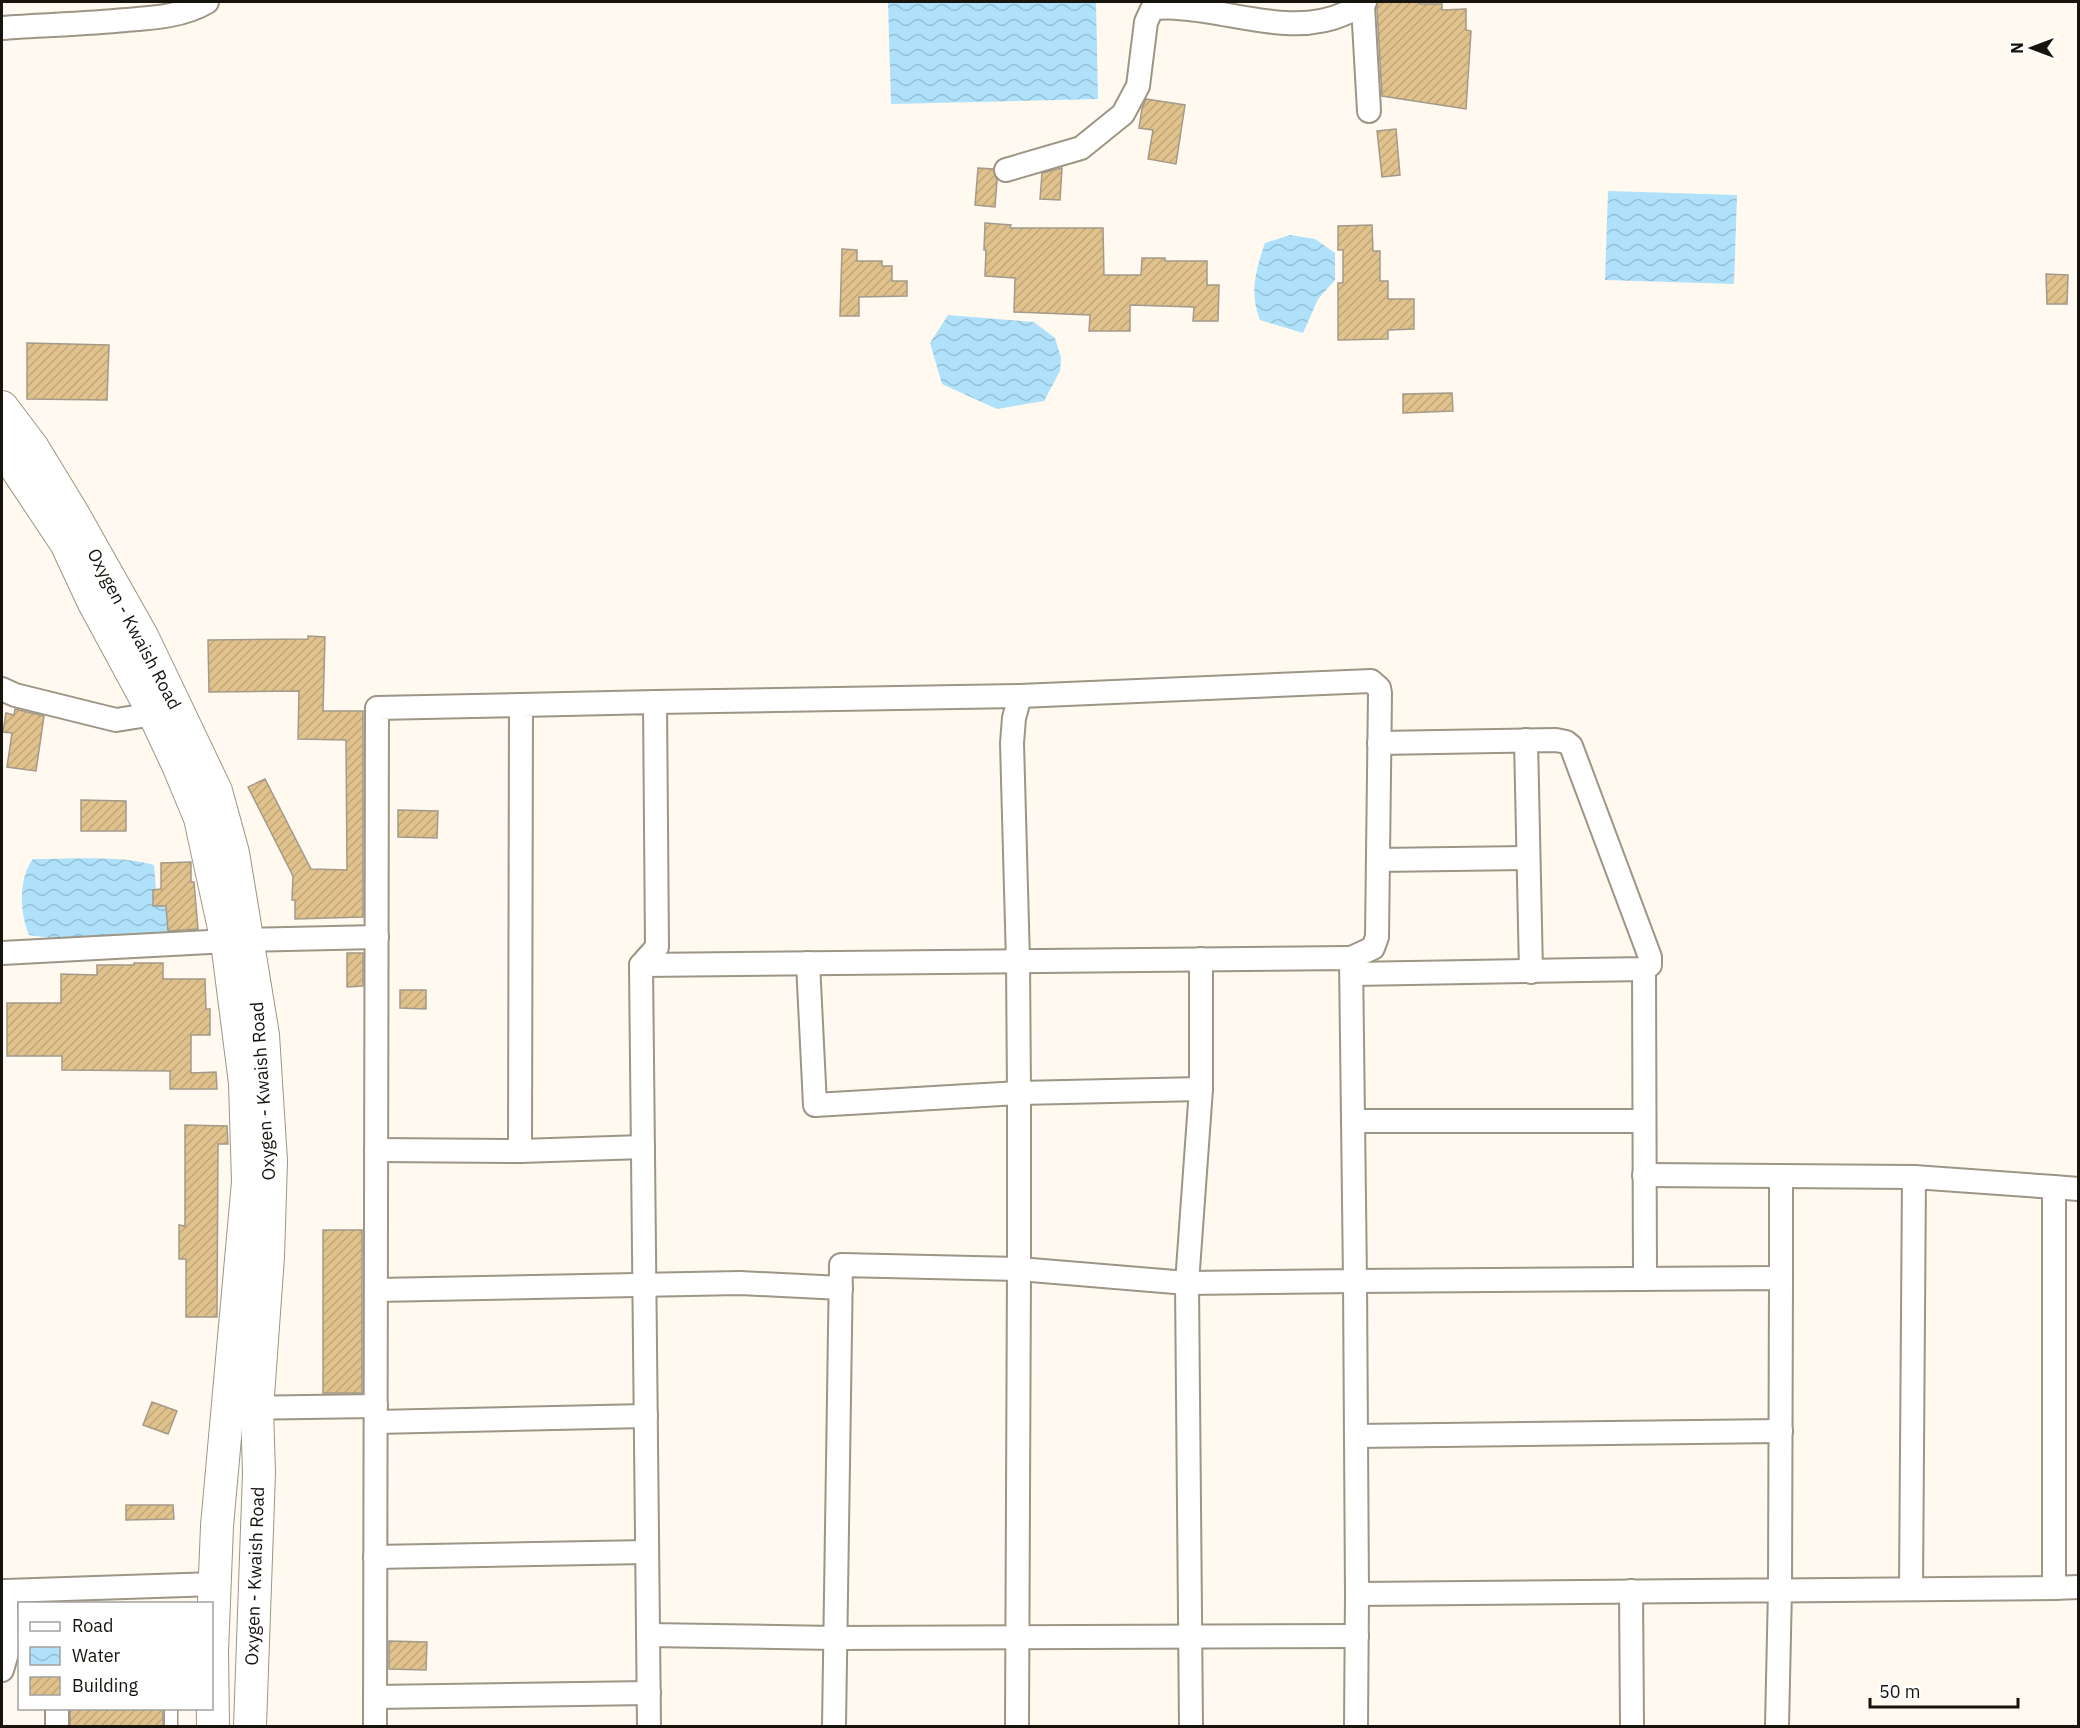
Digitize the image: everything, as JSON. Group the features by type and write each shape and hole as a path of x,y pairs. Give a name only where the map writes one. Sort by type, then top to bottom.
{"main road":[{"name":"Oxygen - Kwaish Road","path":"2,407 33,448 78,522 142,636 216,791 233,853 248,1182 242,1408 217,1526 213,1629"},
{"name":"Oxygen - Kwaish Road","path":"2,447 66,543 94,603 154,714 200,818 237,941"},
{"name":"Oxygen - Kwaish Road","path":"242,1408 259,1473 250,1726"},
{"name":"Oxygen - Kwaish Road","path":"213,1710 213,1726"}],"street":[{"path":"2,28 92,24 162,17 207,2"},
{"path":"1006,170 1081,148 1123,114 1138,86 1146,22 1152,9 1163,6 1209,11 1260,21 1309,24 1342,15 1364,4 1369,111"},
{"path":"375,1726 377,708 1020,696 1371,681 1380,693 1377,937 1373,948 1351,966"},
{"path":"2,689 26,698 116,720 154,714"},
{"path":"1017,1726 1019,1093 1012,743 1014,718 1020,696"},
{"path":"650,1726 641,965 657,947 655,702"},
{"path":"520,705 520,1151"},
{"path":"1526,740 1531,972"},
{"path":"641,965 1201,959 1531,972 1644,969 1650,965 1650,957 1571,746 1566,742 1556,740 1379,742"},
{"path":"1378,860 1528,858"},
{"path":"2,953 237,941 376,937"},
{"path":"1191,1726 1187,1284 1201,1089 1201,959"},
{"path":"808,963 815,1105 1019,1093 1201,1089"},
{"path":"1351,966 1355,1281 1356,1726"},
{"path":"1644,969 1645,1279"},
{"path":"1353,1121 1643,1121"},
{"path":"376,1150 520,1151 643,1147"},
{"path":"1644,1175 1914,1177 2079,1189"},
{"path":"1777,1726 1780,1589 1781,1176"},
{"path":"1911,1588 1914,1177"},
{"path":"2054,1187 2054,1588"},
{"path":"834,1726 841,1265 1019,1269 1187,1284 1781,1278"},
{"path":"376,1290 645,1284 740,1284 841,1288"},
{"path":"242,1408 376,1414 646,1416"},
{"path":"1356,1436 1781,1431"},
{"path":"375,1557 648,1552"},
{"path":"2,1670 7,1653 4,1591 215,1584"},
{"path":"1357,1594 2079,1587"},
{"path":"1631,1591 1632,1726"},
{"path":"648,1635 836,1638 1357,1636"},
{"path":"375,1697 649,1693"},
{"path":"57,1710 57,1726"}],"lane":[{"path":"171,1710 171,1726"}],"water":[{"path":"888,2 1096,2 1098,99 891,104"},
{"path":"1608,191 1737,195 1734,284 1605,280"},
{"path":"1290,235 1315,239 1335,253 1335,280 1318,299 1303,333 1260,320 1255,300 1255,281 1265,243"},
{"path":"948,315 1034,322 1055,338 1061,358 1060,371 1044,401 997,409 942,384 930,343"},
{"path":"33,859 111,859 154,865 157,902 166,908 174,920 171,938 85,943 29,935 22,907 22,896 25,876"}],"building":[{"path":"1378,2 1420,2 1420,4 1442,4 1442,10 1466,9 1466,30 1471,31 1466,109 1382,96"},
{"path":"1146,99 1185,105 1176,164 1148,159 1153,130 1139,128"},
{"path":"1396,129 1400,175 1382,177 1377,131"},
{"path":"978,168 993,169 997,180 995,207 975,205"},
{"path":"1062,168 1060,200 1040,199 1042,173"},
{"path":"985,223 1011,225 1010,228 1103,228 1104,275 1141,275 1142,258 1165,258 1165,261 1207,261 1207,285 1219,285 1218,321 1193,321 1194,307 1130,305 1130,331 1089,331 1090,315 1014,312 1015,278 985,276"},
{"path":"1372,225 1373,251 1380,251 1380,281 1388,281 1388,299 1414,299 1414,329 1388,330 1388,339 1338,340 1338,283 1343,283 1343,250 1338,250 1338,226"},
{"path":"842,249 857,250 857,261 882,261 882,266 892,266 892,281 907,281 907,296 859,297 859,316 840,316"},
{"path":"2046,274 2068,275 2067,304 2047,304"},
{"path":"27,343 109,345 107,400 27,399"},
{"path":"1452,393 1453,411 1403,413 1403,394"},
{"path":"308,636 325,637 323,711 363,711 363,917 295,919 295,900 292,900 293,876 248,787 265,779 311,869 347,870 346,740 298,739 299,691 209,692 208,640 308,639"},
{"path":"15,709 44,716 36,771 7,767 12,733 3,732 6,713 14,715"},
{"path":"81,800 126,801 126,831 81,831"},
{"path":"398,810 438,811 437,838 398,837"},
{"path":"191,862 191,882 194,882 198,929 168,931 166,906 153,906 153,890 161,889 161,863"},
{"path":"347,953 363,953 363,986 347,987"},
{"path":"134,963 163,963 163,979 205,979 206,1009 210,1009 210,1035 191,1035 191,1073 216,1072 217,1089 170,1089 170,1071 62,1070 62,1056 7,1056 7,1003 61,1003 61,974 97,975 97,965 134,965"},
{"path":"400,990 426,990 426,1009 400,1008"},
{"path":"185,1125 227,1126 228,1144 218,1144 217,1317 186,1317 186,1259 179,1259 179,1225 185,1226"},
{"path":"323,1230 362,1230 362,1393 323,1393"},
{"path":"152,1402 177,1411 168,1434 143,1425"},
{"path":"126,1505 173,1505 174,1519 126,1520"},
{"path":"389,1641 427,1642 426,1670 389,1669"},
{"path":"70,1710 163,1710 163,1726 70,1726"}]}
